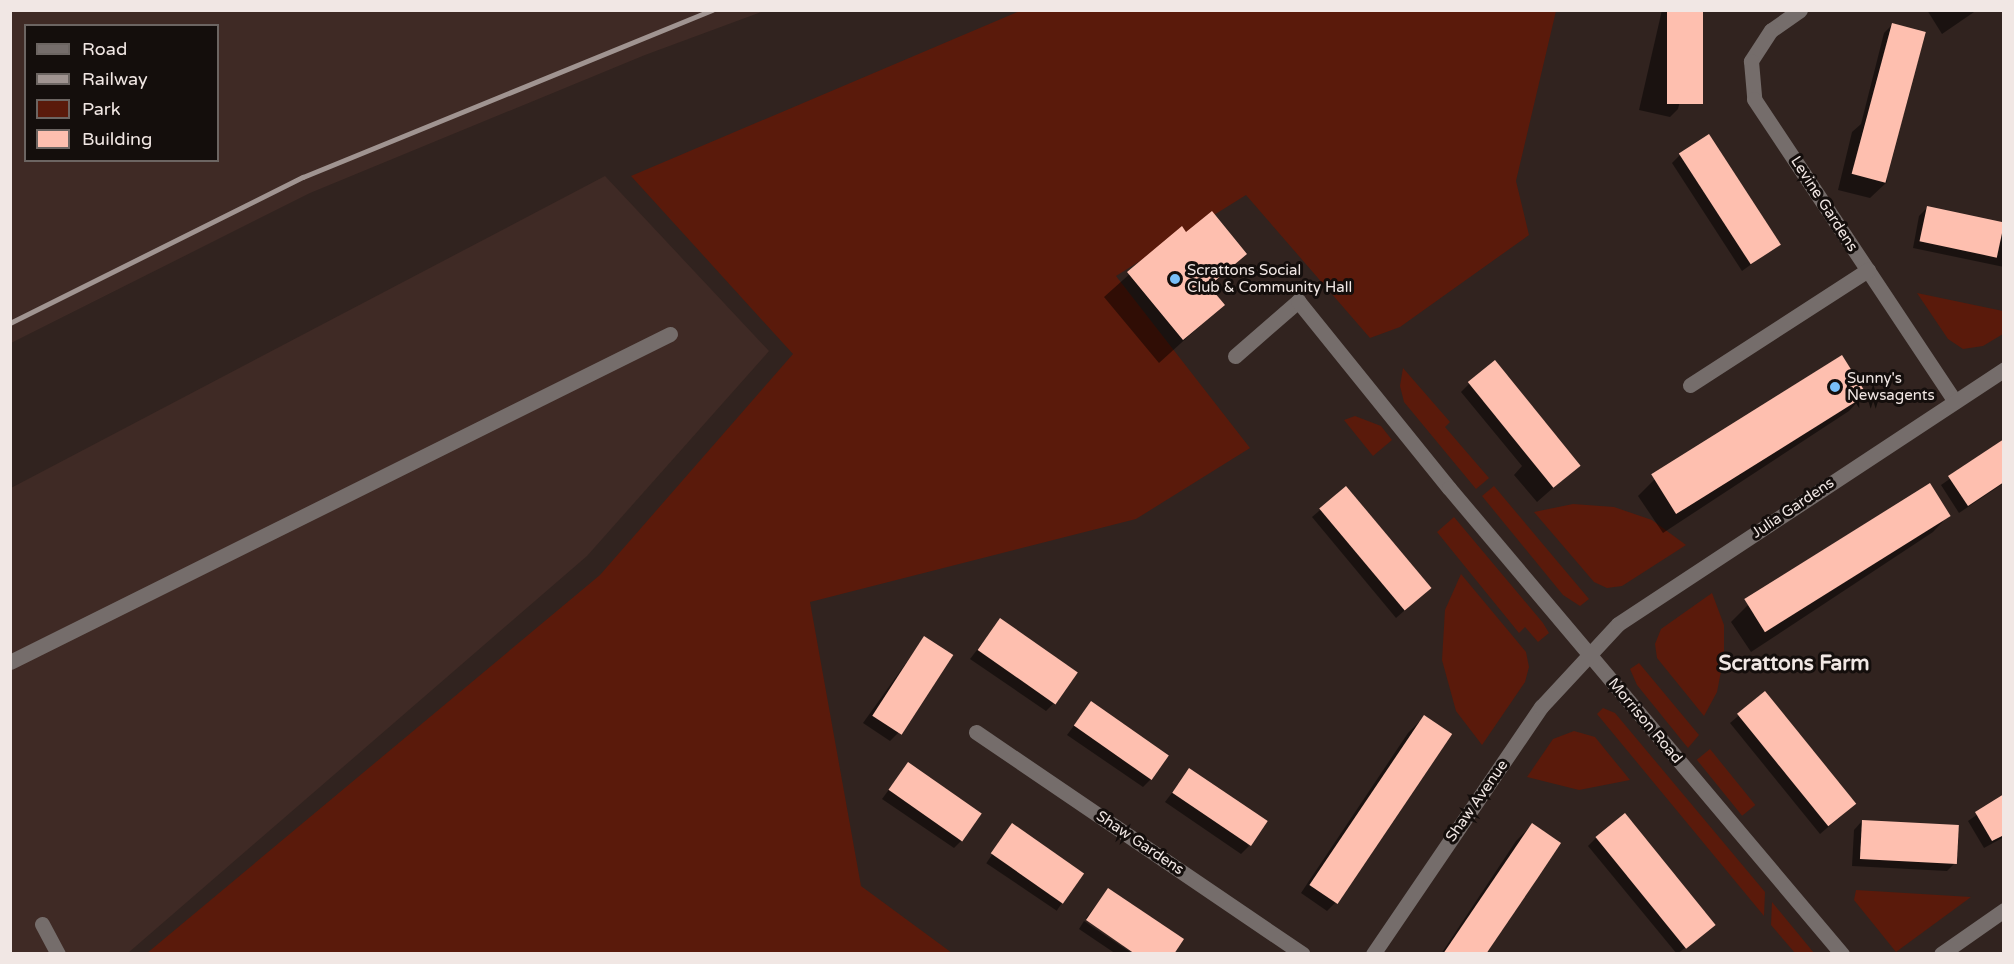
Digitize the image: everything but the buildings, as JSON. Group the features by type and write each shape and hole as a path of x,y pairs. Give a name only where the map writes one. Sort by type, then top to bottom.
{"street":[{"name":"Levine Gardens","path":"1800,10 1771,30 1751,61 1754,99 1954,401"},
{"path":"1690,385 1868,270"},
{"name":"Morrison Road","path":"1235,356 1298,301 1352,371 1449,488 1842,954"},
{"path":"10,662 670,334"},
{"name":"Julia Gardens","path":"1588,653 1618,624 2004,369"},
{"name":"Shaw Avenue","path":"1372,954 1542,707 1588,653"},
{"name":"Shaw Gardens","path":"976,732 1304,954"},
{"path":"1941,954 2004,910"},
{"path":"42,924 58,954"}],"shaded area":[{"path":"11,10 764,10 645,55 310,193 11,343"},
{"path":"605,176 769,351 587,556 128,953 11,954 11,488"}],"green space":[{"path":"1020,11 1556,11 1516,181 1529,235 1400,327 1370,338 1246,195 1116,276 1250,448 1136,519 810,602 861,886 952,953 146,954 600,575 793,354 631,176"},
{"path":"1917,293 2003,311 2003,334 1983,346 1963,349 1948,339"},
{"path":"1403,368 1450,422 1445,427 1489,478 1476,489 1404,402 1400,386"},
{"path":"1355,416 1381,426 1392,440 1373,456 1344,420"},
{"path":"1494,486 1589,599 1580,606 1563,595 1482,496"},
{"path":"1573,504 1614,507 1652,520 1686,545 1622,586 1607,588 1594,582 1534,512"},
{"path":"1454,517 1543,623 1549,633 1538,642 1525,627 1519,633 1437,532"},
{"path":"1461,574 1526,652 1529,667 1525,682 1482,745 1456,711 1442,660 1445,610"},
{"path":"1712,593 1724,625 1724,656 1717,692 1704,716 1657,658 1655,644 1661,629"},
{"path":"1639,663 1699,735 1688,748 1637,685 1630,669"},
{"path":"1603,708 1615,713 1765,892 1764,916 1597,714"},
{"path":"1574,731 1595,737 1630,780 1579,790 1527,777 1553,739"},
{"path":"1710,749 1755,805 1742,816 1697,760"},
{"path":"1856,890 1971,897 1896,952 1854,900"},
{"path":"1772,902 1814,953 1795,953 1771,925"}],"railway":[{"path":"10,323 303,177 712,10"}],"place":[{"name":"Scrattons Social Club & Community Hall","path":"1175,279"},
{"name":"Sunny's Newsagents","path":"1835,387"}],"district":[{"name":"Scrattons Farm","path":"1794,664"}]}
